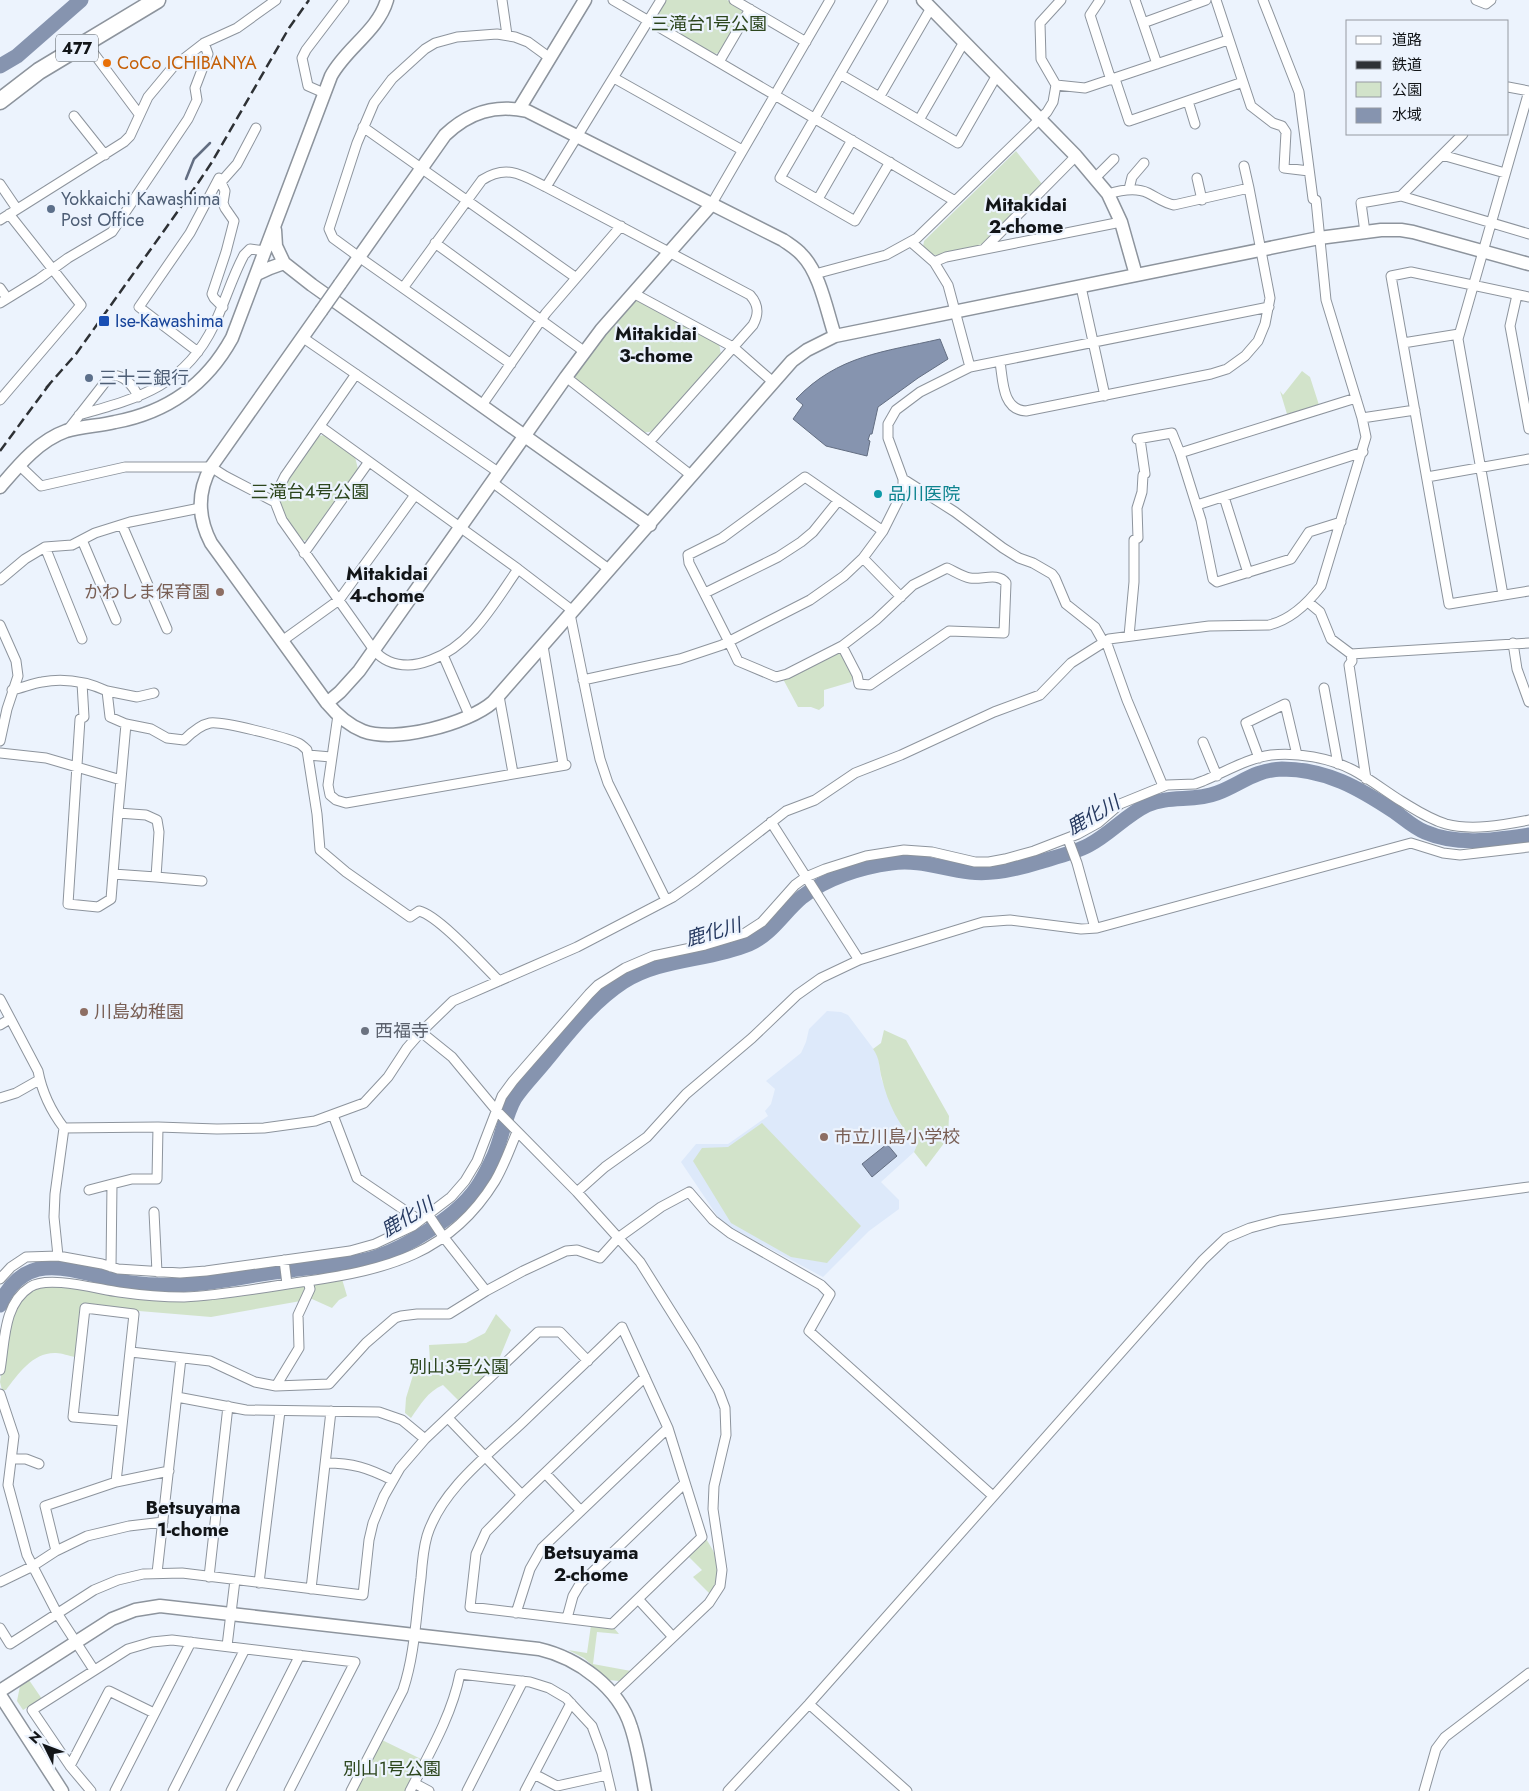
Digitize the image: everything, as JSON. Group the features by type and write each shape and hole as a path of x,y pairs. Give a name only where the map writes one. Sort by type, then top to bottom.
{"highway":[{"name":"477","path":"0,101 39,71 157,0"}],"street":[{"path":"0,220 117,148 130,136 148,97 163,77 188,54 237,28 276,0"},
{"path":"324,94 308,86 302,58 344,0"},
{"path":"0,487 19,465 43,444 66,431 116,422 145,414 178,398 192,389 223,354 232,338 336,66 375,23 387,0"},
{"path":"502,0 507,35"},
{"path":"519,109 585,0"},
{"path":"613,0 955,201"},
{"path":"546,187 662,0"},
{"path":"734,0 806,42"},
{"path":"326,703 340,692 359,671 585,352 633,293 711,205 830,0"},
{"path":"882,0 780,178 855,221 890,162"},
{"path":"815,274 886,255 911,242 923,233 1052,106 1056,85 1041,59 1040,31 1042,20 1061,0"},
{"path":"1100,0 1090,15 1129,120 1242,82"},
{"path":"1135,0 1157,64"},
{"path":"1143,23 1206,0"},
{"path":"1216,0 1251,106 1273,123 1282,126 1286,132 1284,168 1309,171"},
{"path":"64,1128 264,1128 303,1124 364,1103 388,1077 407,1048 453,1000 576,947 666,900 696,881 789,809 815,800 855,773 901,755 994,712 1040,695 1071,663 1105,642 1129,636 1210,626 1268,625 1277,623 1308,602 1321,586 1366,437 1326,300 1316,200 1313,199 1299,92 1262,0"},
{"path":"1476,0 1486,4 1491,0"},
{"path":"880,96 927,4 1076,156 1108,194 1121,222 1136,275"},
{"path":"719,62 750,9"},
{"path":"511,364 358,257 333,238 329,229 363,127 374,103 392,79 425,50 435,43 457,36 507,35 528,42 550,58"},
{"path":"1056,85 1085,88 1228,40"},
{"path":"919,120 964,42"},
{"path":"86,43 139,114"},
{"path":"0,288 3,300 112,232 188,119 197,100 195,88 208,54 204,44"},
{"path":"840,74 958,142 997,75"},
{"path":"614,78 742,150"},
{"path":"1503,594 1458,339 1529,91 1509,87"},
{"path":"1188,101 1195,124"},
{"path":"835,336 815,274 803,255 783,240 527,111 500,108 488,109 461,121 445,135 211,467 202,490 200,508 204,527 211,543 326,703 346,722 363,731 386,735 402,734 452,723 484,710 499,696 650,525 792,361 807,350 835,336 1319,238 1365,232 1407,231 1529,264"},
{"path":"74,116 105,155"},
{"path":"363,127 575,278"},
{"path":"221,182 237,164 256,128"},
{"path":"1402,196 1462,135"},
{"path":"818,200 852,140"},
{"path":"1442,155 1505,173"},
{"path":"984,249 1076,156"},
{"path":"1095,178 1114,159"},
{"path":"1129,189 1132,177 1144,163"},
{"path":"1000,362 1007,399 1015,409 1026,411 1211,374 1227,369 1245,356 1258,341 1269,307 1268,283 1244,166"},
{"path":"403,288 482,180 498,172 508,171 518,173 546,187 739,289 755,300 758,308 756,319 734,347 649,442"},
{"path":"198,352 139,307 190,233 219,178 225,191 223,203 234,221 212,294 223,307"},
{"path":"1197,178 1202,200"},
{"path":"0,184 13,212 53,270 81,305 0,400"},
{"path":"1108,194 1129,189 1144,191 1174,205 1249,188"},
{"path":"1365,232 1361,203 1402,196 1529,234"},
{"path":"934,262 946,257 1121,222"},
{"path":"275,225 276,246 284,264 650,525"},
{"path":"482,405 542,320 575,278 621,226"},
{"path":"911,242 934,262 948,286 970,367"},
{"path":"435,244 585,352"},
{"path":"79,415 138,397 162,386 181,372 204,344 223,307 244,255 250,249 265,251"},
{"path":"257,274 284,264"},
{"path":"1529,297 1411,272 1391,276 1449,604 1529,591"},
{"path":"1082,287 1105,396"},
{"path":"633,293 734,347 773,382"},
{"path":"1517,295 1510,326 1529,428"},
{"path":"583,680 680,658 729,642 822,593 844,576 862,558 883,531 898,501 903,487 903,479 887,431 891,417 896,410 920,392 970,367 1269,307"},
{"path":"1403,343 1459,334"},
{"path":"302,337 356,374 495,477 610,570"},
{"path":"356,374 285,476 276,492 275,502 282,520 304,553 380,658 394,664 415,665 443,655 466,639 518,569"},
{"path":"66,431 113,375 120,376 132,386 138,397"},
{"path":"566,377 692,476"},
{"path":"1180,453 1356,398"},
{"path":"1362,418 1415,410"},
{"path":"320,427 518,569 572,613 583,680 600,759 608,783 666,900"},
{"path":"1129,636 1134,582 1134,540 1138,538 1137,508 1145,474 1138,439 1172,434 1197,506 1213,579 1217,582 1291,560 1309,532 1341,522"},
{"path":"1197,506 1363,452"},
{"path":"1427,477 1529,459"},
{"path":"304,553 368,462"},
{"path":"19,465 41,486 125,467 211,467 275,502"},
{"path":"842,646 857,675 859,684 870,685 949,631 1004,632 1006,583 998,578 969,578 947,568 913,585 876,620 842,646 787,674 776,677 738,661 689,564 688,555 722,538 805,477 883,531"},
{"path":"903,479 960,515 1003,548 1052,574 1066,604 1096,627 1105,642 1127,700 1164,786"},
{"path":"282,641 339,600 414,495"},
{"path":"1224,497 1248,573"},
{"path":"705,594 801,542 813,532 838,501"},
{"path":"0,580 25,559 45,547 72,545 95,533 130,522 200,508"},
{"path":"122,525 167,629"},
{"path":"82,540 116,620"},
{"path":"45,547 82,639"},
{"path":"862,558 901,597"},
{"path":"1308,602 1320,612 1330,639 1351,654 1529,643"},
{"path":"0,625 11,649 18,676 12,690 0,740"},
{"path":"1512,643 1517,669 1529,702"},
{"path":"338,715 328,791 336,800 346,804 564,765 543,646"},
{"path":"1351,654 1352,661 1349,665 1366,779"},
{"path":"443,655 470,717"},
{"path":"12,690 40,682 61,680 82,683 137,697 154,693"},
{"path":"82,683 84,717 80,722 68,904 98,907 111,898 126,724"},
{"path":"1324,688 1338,764"},
{"path":"107,690 110,717 126,724 151,729 166,738 184,740 200,726 217,723 300,743 307,750 308,755 317,814 320,850 346,872 410,917 419,911 438,921 500,981"},
{"path":"499,696 513,773"},
{"path":"1259,758 1246,723 1285,704 1297,755"},
{"path":"1203,742 1217,776"},
{"path":"0,753 46,758 121,780"},
{"path":"308,755 331,757"},
{"path":"0,1279 26,1257 58,1256 131,1271 180,1273 350,1251 375,1244 398,1234 429,1215 451,1197 464,1181 477,1161 498,1112 502,1096 574,1009 598,985 633,963 653,956 705,945 745,932 762,922 787,893 806,877 866,856 892,851 917,850 970,862 989,862 1034,851 1068,840 1087,830 1120,804 1164,786 1195,784 1259,758 1272,755 1297,755 1338,764 1355,771 1421,814 1455,826 1479,827 1529,820"},
{"path":"118,813 146,815 157,820 159,832 156,877"},
{"path":"771,822 859,960"},
{"path":"1068,840 1077,863 1095,928"},
{"path":"577,1192 605,1167 647,1136 686,1094 752,1038 797,995 821,978 859,960 983,922 997,920 1081,929 1095,928 1411,843 1443,853 1460,855 1529,847"},
{"path":"113,874 202,881"},
{"path":"0,999 38,1071 39,1080 55,1117 64,1128 55,1210 58,1256"},
{"path":"0,1025 10,1019"},
{"path":"421,1032 452,1056 498,1112 577,1192 640,1262 694,1348 719,1392 725,1408 726,1435 713,1495 713,1509 722,1570 720,1586 710,1603 612,1695"},
{"path":"0,1098 16,1093 39,1080"},
{"path":"332,1115 357,1178 419,1220"},
{"path":"89,1190 132,1180 157,1179 158,1127"},
{"path":"0,1370 5,1331 12,1308 21,1293 39,1282 77,1284 118,1292 184,1297 355,1274 386,1266 417,1253 458,1227 476,1207 495,1180 516,1131"},
{"path":"111,1267 112,1184"},
{"path":"728,1791 809,1704 1203,1260 1226,1238 1250,1228 1280,1220 1529,1187"},
{"path":"130,1352 210,1361 250,1380 276,1386 329,1384 366,1343 395,1318 417,1314 449,1314 486,1290 566,1251 577,1250 600,1258 618,1238 661,1207 689,1192 713,1220 730,1233 821,1284 830,1294 809,1331 993,1496"},
{"path":"154,1212 157,1272"},
{"path":"429,1215 443,1236 486,1290"},
{"path":"284,1261 287,1283"},
{"path":"276,1386 299,1348 298,1315 310,1288 308,1281"},
{"path":"116,1482 134,1314 85,1308 73,1417 122,1422"},
{"path":"351,1791 403,1690 414,1636 424,1550 430,1530 444,1500 486,1457 622,1327 668,1428 702,1537 612,1624 469,1609 474,1563 481,1540 496,1520 645,1378"},
{"path":"0,1628 10,1644 103,1586 128,1578 157,1573 182,1573 363,1596 371,1531 379,1506 392,1480 408,1458 425,1440 538,1332 560,1332 588,1361"},
{"path":"157,1573 181,1358"},
{"path":"0,1394 14,1436 8,1485 28,1555 57,1613 94,1670"},
{"path":"177,1397 246,1410 370,1411 387,1414 402,1420 425,1440"},
{"path":"209,1577 228,1406"},
{"path":"311,1589 331,1410"},
{"path":"260,1583 280,1411"},
{"path":"448,1418 522,1495"},
{"path":"516,1613 533,1562 542,1548 668,1428"},
{"path":"12,1459 26,1459 39,1464"},
{"path":"326,1463 357,1465 392,1480"},
{"path":"56,1551 45,1506 116,1482 169,1470"},
{"path":"545,1473 581,1511"},
{"path":"567,1618 573,1596 580,1584 685,1483"},
{"path":"0,1582 87,1536 107,1530 163,1522"},
{"path":"227,1646 234,1580"},
{"path":"638,1599 673,1637"},
{"path":"0,1691 119,1616 151,1607 172,1606 546,1651 560,1655 582,1667 612,1695 623,1710 631,1727 646,1791"},
{"path":"91,1791 70,1766 32,1710 134,1646 161,1640 355,1662 293,1790"},
{"path":"115,1791 191,1642"},
{"path":"173,1791 245,1649"},
{"path":"231,1791 300,1655"},
{"path":"1424,1791 1436,1749 1445,1737 1529,1673"},
{"path":"429,1791 412,1787 448,1715 458,1688 460,1674 523,1681 540,1685 554,1690 571,1703 592,1726 599,1743 611,1791"},
{"path":"467,1791 523,1681"},
{"path":"70,1766 109,1691 154,1714"},
{"path":"0,1696 62,1791"},
{"path":"526,1791 571,1703"},
{"path":"809,1704 906,1791"},
{"path":"534,1774 557,1789 607,1775"}],"shaded area":[{"name":"市立川島小学校","path":"827,1011 841,1012 848,1015 878,1055 881,1078 903,1130 917,1145 914,1152 881,1182 899,1200 899,1209 869,1231 823,1277 722,1223 681,1162 696,1144 728,1144 768,1116 765,1111 771,1104 775,1089 766,1081 801,1053 809,1029"}],"green space":[{"name":"三滝台1号公園","path":"666,0 727,0 739,7 743,13 720,53 714,54 658,21 656,16"},
{"path":"1016,151 1042,184 982,244 939,255 927,251 923,247 924,241"},
{"path":"639,300 719,343 721,355 655,431 642,433 576,380 575,373 631,302"},
{"path":"1302,371 1310,377 1319,405 1287,414 1280,391 1283,395"},
{"name":"三滝台４号公園","path":"324,435 355,457 358,469 308,541 301,540 284,516 281,498 287,479 293,469 319,436"},
{"path":"837,652 842,654 854,675 851,682 824,690 824,706 819,710 811,707 798,707 783,679"},
{"path":"884,1030 906,1040 949,1116 948,1138 926,1167 914,1152 917,1145 900,1122 884,1088 878,1060 873,1049 881,1043"},
{"path":"762,1123 861,1226 827,1263 791,1257 731,1223 693,1161 702,1148 728,1147"},
{"path":"342,1279 347,1296 339,1300 332,1308 312,1299 211,1317 139,1311 82,1303 75,1357 61,1353 40,1356 27,1365 6,1390 2,1390 0,1382 8,1325 17,1302 39,1283 144,1297"},
{"name":"別山3号公園","path":"496,1314 511,1330 497,1364 459,1401 443,1385 428,1395 411,1418 405,1413 406,1398 414,1372 430,1362 429,1345 466,1343 485,1333"},
{"path":"706,1539 714,1552 718,1566 717,1580 709,1593 693,1577 702,1570 688,1556"},
{"path":"591,1625 614,1628 619,1634 597,1632 593,1664 631,1671 619,1681 609,1680 584,1658 568,1650 587,1653"},
{"path":"29,1680 42,1699 23,1710 17,1701 20,1686"},
{"name":"別山1号公園","path":"382,1740 421,1759 405,1791 356,1791"}],"water":[{"path":"940,339 948,359 878,407 872,434 870,434 868,440 870,441 867,456 826,446 793,419 803,405 796,399 812,384 828,373 863,357"},
{"path":"887,1144 897,1156 872,1177 862,1164"}],"waterway":[{"path":"0,66 17,56 81,0"},
{"path":"186,179 194,159 210,143"},
{"name":"鹿化川","path":"0,1305 12,1285 24,1275 37,1269 72,1270 137,1284 192,1284 356,1262 377,1257 415,1239 453,1213 475,1190 494,1156 515,1098 580,1020 611,990 637,974 653,968 717,954 749,944 764,935 795,903 811,890 844,874 880,865 902,862 921,863 979,873 1014,869 1083,848 1097,841 1132,814 1155,802 1208,796 1263,772 1282,769 1313,772 1342,782 1382,803 1417,828 1437,836 1476,841 1529,835"}],"railway":[{"path":"46,388 76,354 198,183 289,28 309,0"},
{"path":"0,451 51,382"}],"place":[{"name":"CoCo ICHIBANYA","path":"107,63"},
{"name":"Yokkaichi Kawashima Post Office","path":"51,209"},
{"name":"Ise-Kawashima","path":"104,321"},
{"name":"三十三銀行","path":"89,378"},
{"name":"品川医院","path":"878,494"},
{"name":"かわしま保育園","path":"220,592"},
{"name":"川島幼稚園","path":"84,1012"},
{"name":"西福寺","path":"365,1031"},
{"name":"市立川島小学校","path":"824,1137"}],"district":[{"name":"Mitakidai 2-chome","path":"1026,215"},
{"name":"Mitakidai 3-chome","path":"656,344"},
{"name":"Mitakidai 4-chome","path":"387,584"},
{"name":"Betsuyama 1-chome","path":"193,1518"},
{"name":"Betsuyama 2-chome","path":"591,1563"}]}
